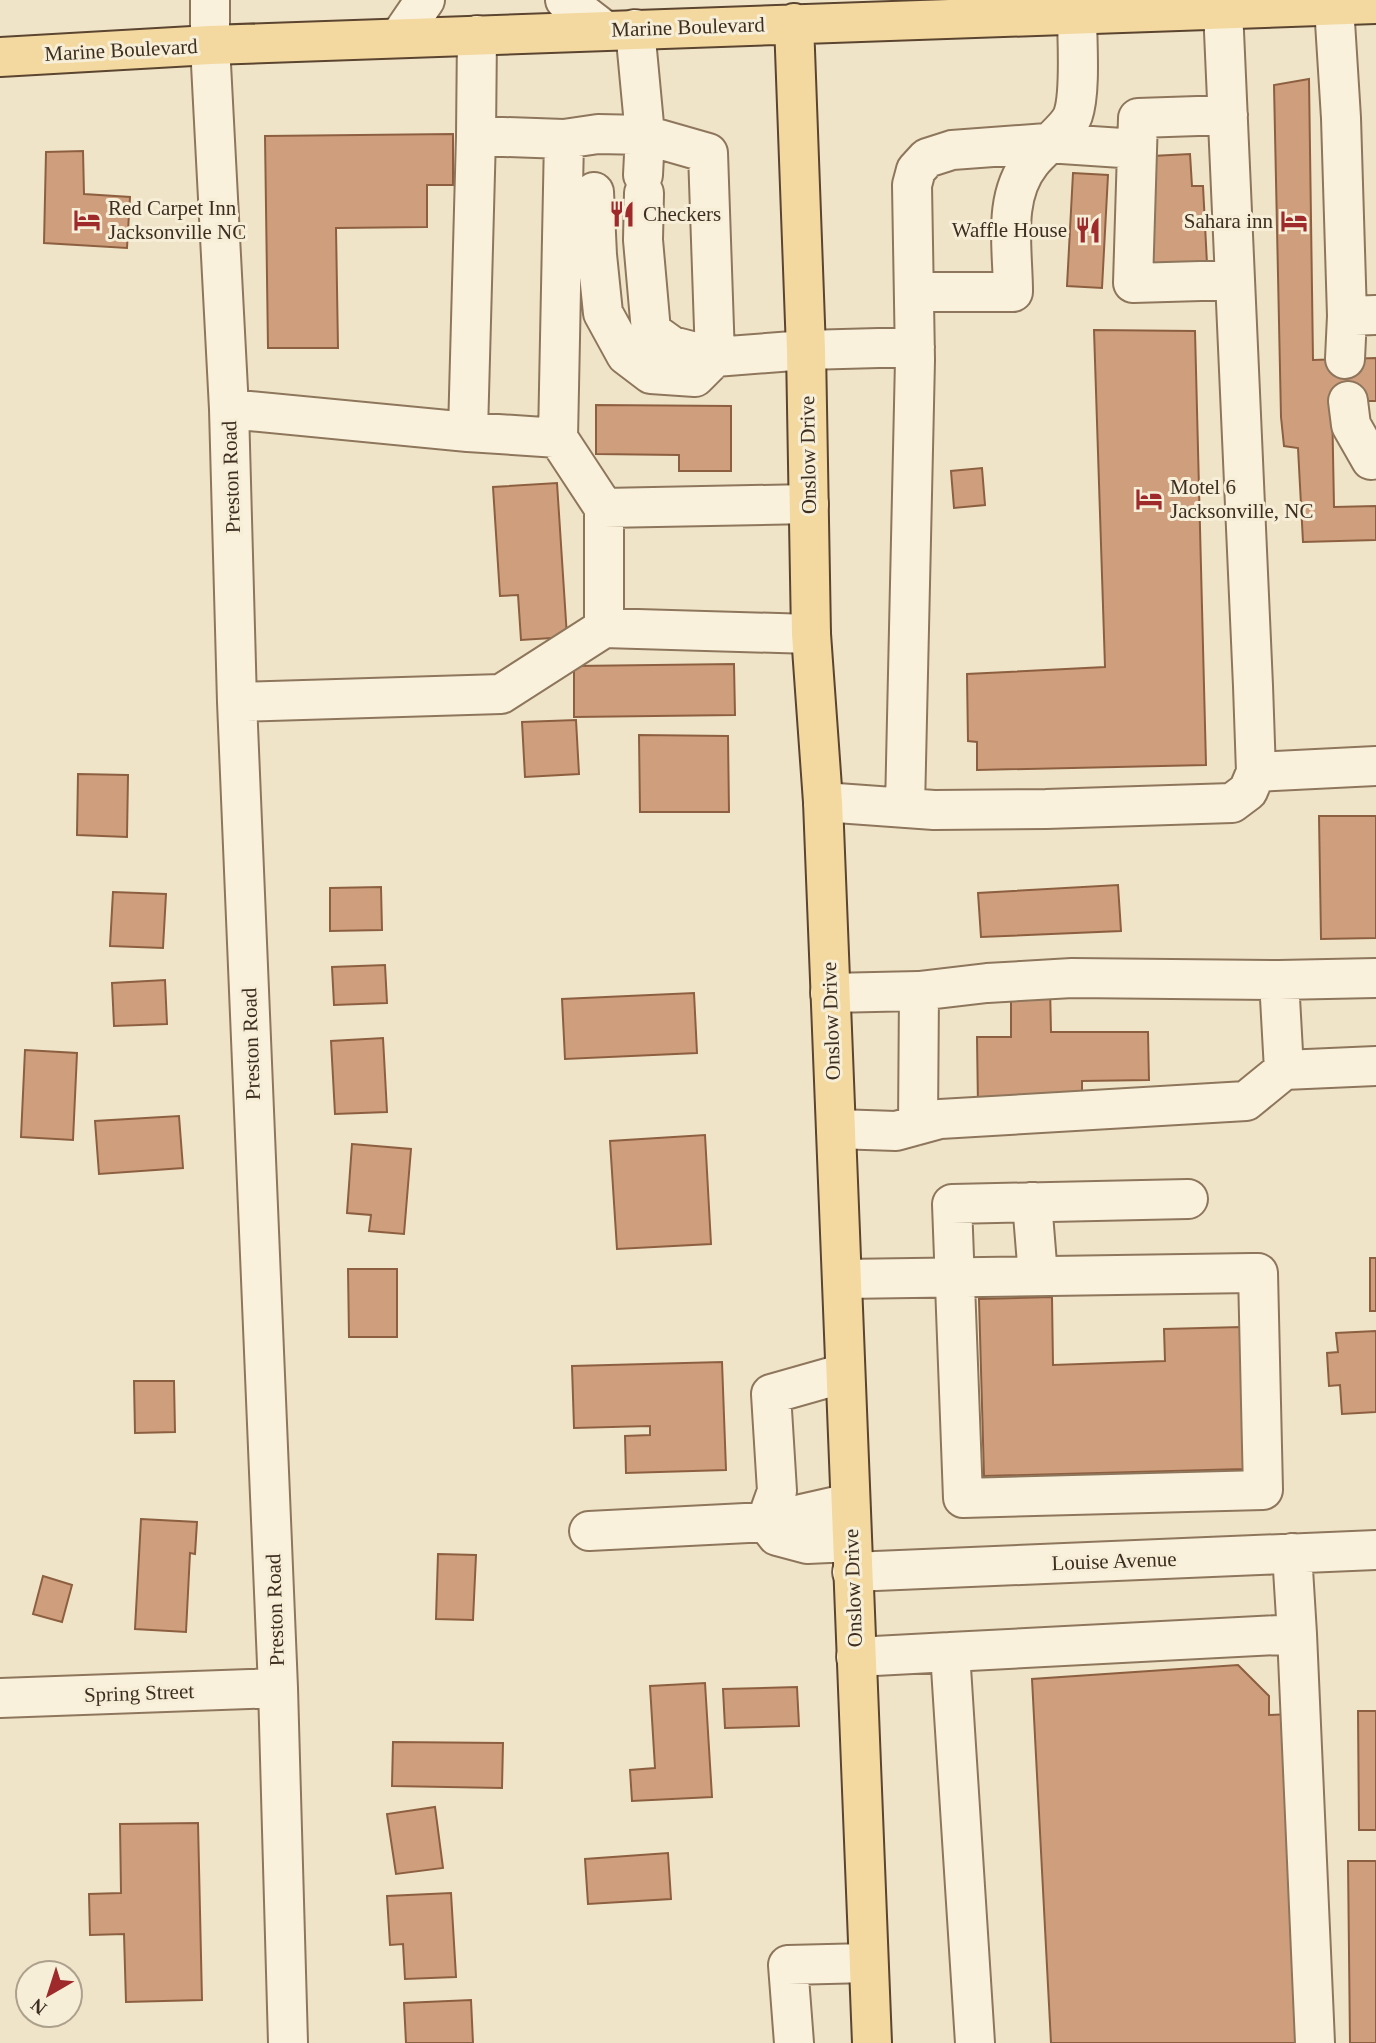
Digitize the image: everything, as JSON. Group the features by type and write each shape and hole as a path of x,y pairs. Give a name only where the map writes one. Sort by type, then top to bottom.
{"main road":[{"name":"Marine Boulevard","path":"0,57 210,45 619,29 793,12 1076,14 1178,5 1223,9 1376,4"},
{"name":"Onslow Drive","path":"793,12 806,350 811,634 823,802 872,2043"}],"street":[{"name":"Preston Road","path":"210,0 229,409 237,702 278,1688 288,2043"},
{"path":"399,38 425,0"},
{"path":"565,0 619,29 645,135 643,240 651,331 671,346 715,356 915,347"},
{"path":"1335,6 1341,118 1362,315 1345,359"},
{"path":"823,802 934,810 1046,809 1232,803 1248,791 1256,772 1223,9"},
{"path":"915,292 1013,292 1011,212 1017,189 1028,164 1072,119 1077,104 1076,14"},
{"path":"468,432 477,35"},
{"path":"1228,115 1138,118 1133,283 1235,280"},
{"path":"475,136 645,135 708,153 715,356 695,377 651,374 626,355 603,313 594,184 581,136"},
{"path":"581,136 558,438 604,508 604,628"},
{"path":"905,808 915,347 912,186 916,170 927,158 952,150 1047,143 1137,149"},
{"path":"1348,401 1351,425 1371,460 1376,459"},
{"path":"229,409 558,438"},
{"path":"604,508 809,504"},
{"path":"237,702 501,694 604,628 811,634"},
{"path":"1256,772 1376,765"},
{"path":"830,993 919,991 987,983 1072,978 1376,978"},
{"path":"1279,980 1284,1070"},
{"path":"918,1125 919,991"},
{"path":"836,1129 896,1131 940,1119 1246,1101 1284,1070 1376,1066"},
{"path":"842,1279 955,1278 1258,1273 1263,1490 963,1498 955,1278 953,1204 1188,1199"},
{"path":"1032,1202 1038,1276"},
{"path":"766,1522 777,1491 771,1394 845,1373"},
{"path":"589,1531 766,1522 850,1503"},
{"name":"Louise Avenue","path":"766,1522 777,1536 852,1557 1376,1550"},
{"path":"1292,1553 1315,2043"},
{"path":"856,1657 1297,1634"},
{"path":"950,1652 975,2043"},
{"name":"Spring Street","path":"0,1698 278,1688"},
{"path":"794,2043 788,1965 868,1963"}],"building":[{"name":"Sahara inn","path":"1309,79 1313,360 1376,358 1376,401 1332,401 1334,507 1376,506 1376,540 1303,542 1298,448 1284,446 1281,417 1274,85"},
{"path":"453,134 453,185 427,185 427,227 336,228 338,348 268,348 265,136"},
{"name":"Red Carpet Inn Jacksonville NC","path":"83,151 84,194 130,197 127,248 44,243 46,152"},
{"path":"1190,154 1192,186 1203,186 1207,264 1143,267 1152,156"},
{"name":"Waffle House","path":"1073,173 1108,175 1102,288 1067,286"},
{"name":"Motel 6 Jacksonville, NC","path":"1094,330 1195,331 1206,765 977,770 977,742 968,741 967,674 1105,667"},
{"path":"596,405 731,406 731,471 679,471 679,455 596,454"},
{"path":"982,468 985,505 954,508 951,471"},
{"path":"557,483 567,637 521,640 518,595 500,596 493,487"},
{"path":"734,664 735,715 574,717 574,666"},
{"path":"576,720 579,774 525,777 522,722"},
{"path":"639,735 728,736 729,812 640,812"},
{"path":"78,774 128,775 127,837 77,835"},
{"path":"1319,816 1376,816 1376,938 1321,939"},
{"path":"1118,885 1121,931 981,937 978,893"},
{"path":"381,887 382,930 330,931 330,888"},
{"path":"113,892 166,894 163,948 110,946"},
{"path":"385,965 387,1003 334,1005 332,967"},
{"path":"165,980 167,1024 114,1026 112,983"},
{"path":"1011,987 1050,987 1051,1032 1148,1032 1149,1080 1082,1081 1082,1106 978,1106 977,1037 1011,1037"},
{"path":"694,993 697,1053 565,1059 562,999"},
{"path":"383,1038 387,1112 335,1114 331,1041"},
{"path":"25,1050 77,1053 73,1140 21,1137"},
{"path":"179,1116 183,1168 99,1174 95,1121"},
{"path":"705,1135 711,1244 617,1249 610,1141"},
{"path":"352,1144 411,1149 404,1234 369,1231 371,1215 347,1213"},
{"path":"1370,1258 1376,1258 1376,1311 1370,1311"},
{"path":"348,1269 397,1269 397,1337 349,1337"},
{"path":"1052,1297 1053,1365 1165,1361 1164,1329 1241,1327 1245,1469 984,1476 979,1299"},
{"path":"1376,1331 1376,1412 1342,1414 1340,1385 1329,1386 1327,1353 1338,1352 1336,1333"},
{"path":"722,1362 726,1470 626,1473 625,1436 650,1435 650,1426 574,1428 572,1366"},
{"path":"134,1381 174,1381 175,1432 135,1433"},
{"path":"141,1519 197,1522 195,1554 190,1553 186,1632 135,1629"},
{"path":"438,1554 476,1555 473,1620 436,1619"},
{"path":"43,1576 72,1585 62,1622 33,1614"},
{"path":"1238,1665 1269,1696 1269,1715 1290,1714 1307,2043 1051,2043 1032,1679"},
{"path":"705,1683 712,1797 632,1801 630,1770 655,1768 650,1686"},
{"path":"797,1687 799,1726 725,1728 723,1689"},
{"path":"1358,1711 1376,1711 1376,1830 1359,1830"},
{"path":"393,1742 503,1743 502,1788 392,1786"},
{"path":"435,1807 443,1868 396,1874 387,1814"},
{"path":"198,1823 202,2000 126,2002 124,1934 90,1935 89,1894 121,1893 120,1824"},
{"path":"668,1853 671,1899 588,1904 585,1859"},
{"path":"1348,1861 1376,1861 1376,2043 1350,2043"},
{"path":"451,1893 456,1977 405,1979 403,1944 390,1945 387,1896"},
{"path":"471,2000 473,2043 406,2043 404,2003"}],"place":[{"name":"Checkers","path":"622,214"},
{"name":"Red Carpet Inn Jacksonville NC","path":"87,220"},
{"name":"Sahara inn","path":"1294,221"},
{"name":"Waffle House","path":"1088,230"},
{"name":"Motel 6 Jacksonville, NC","path":"1149,499"}]}
